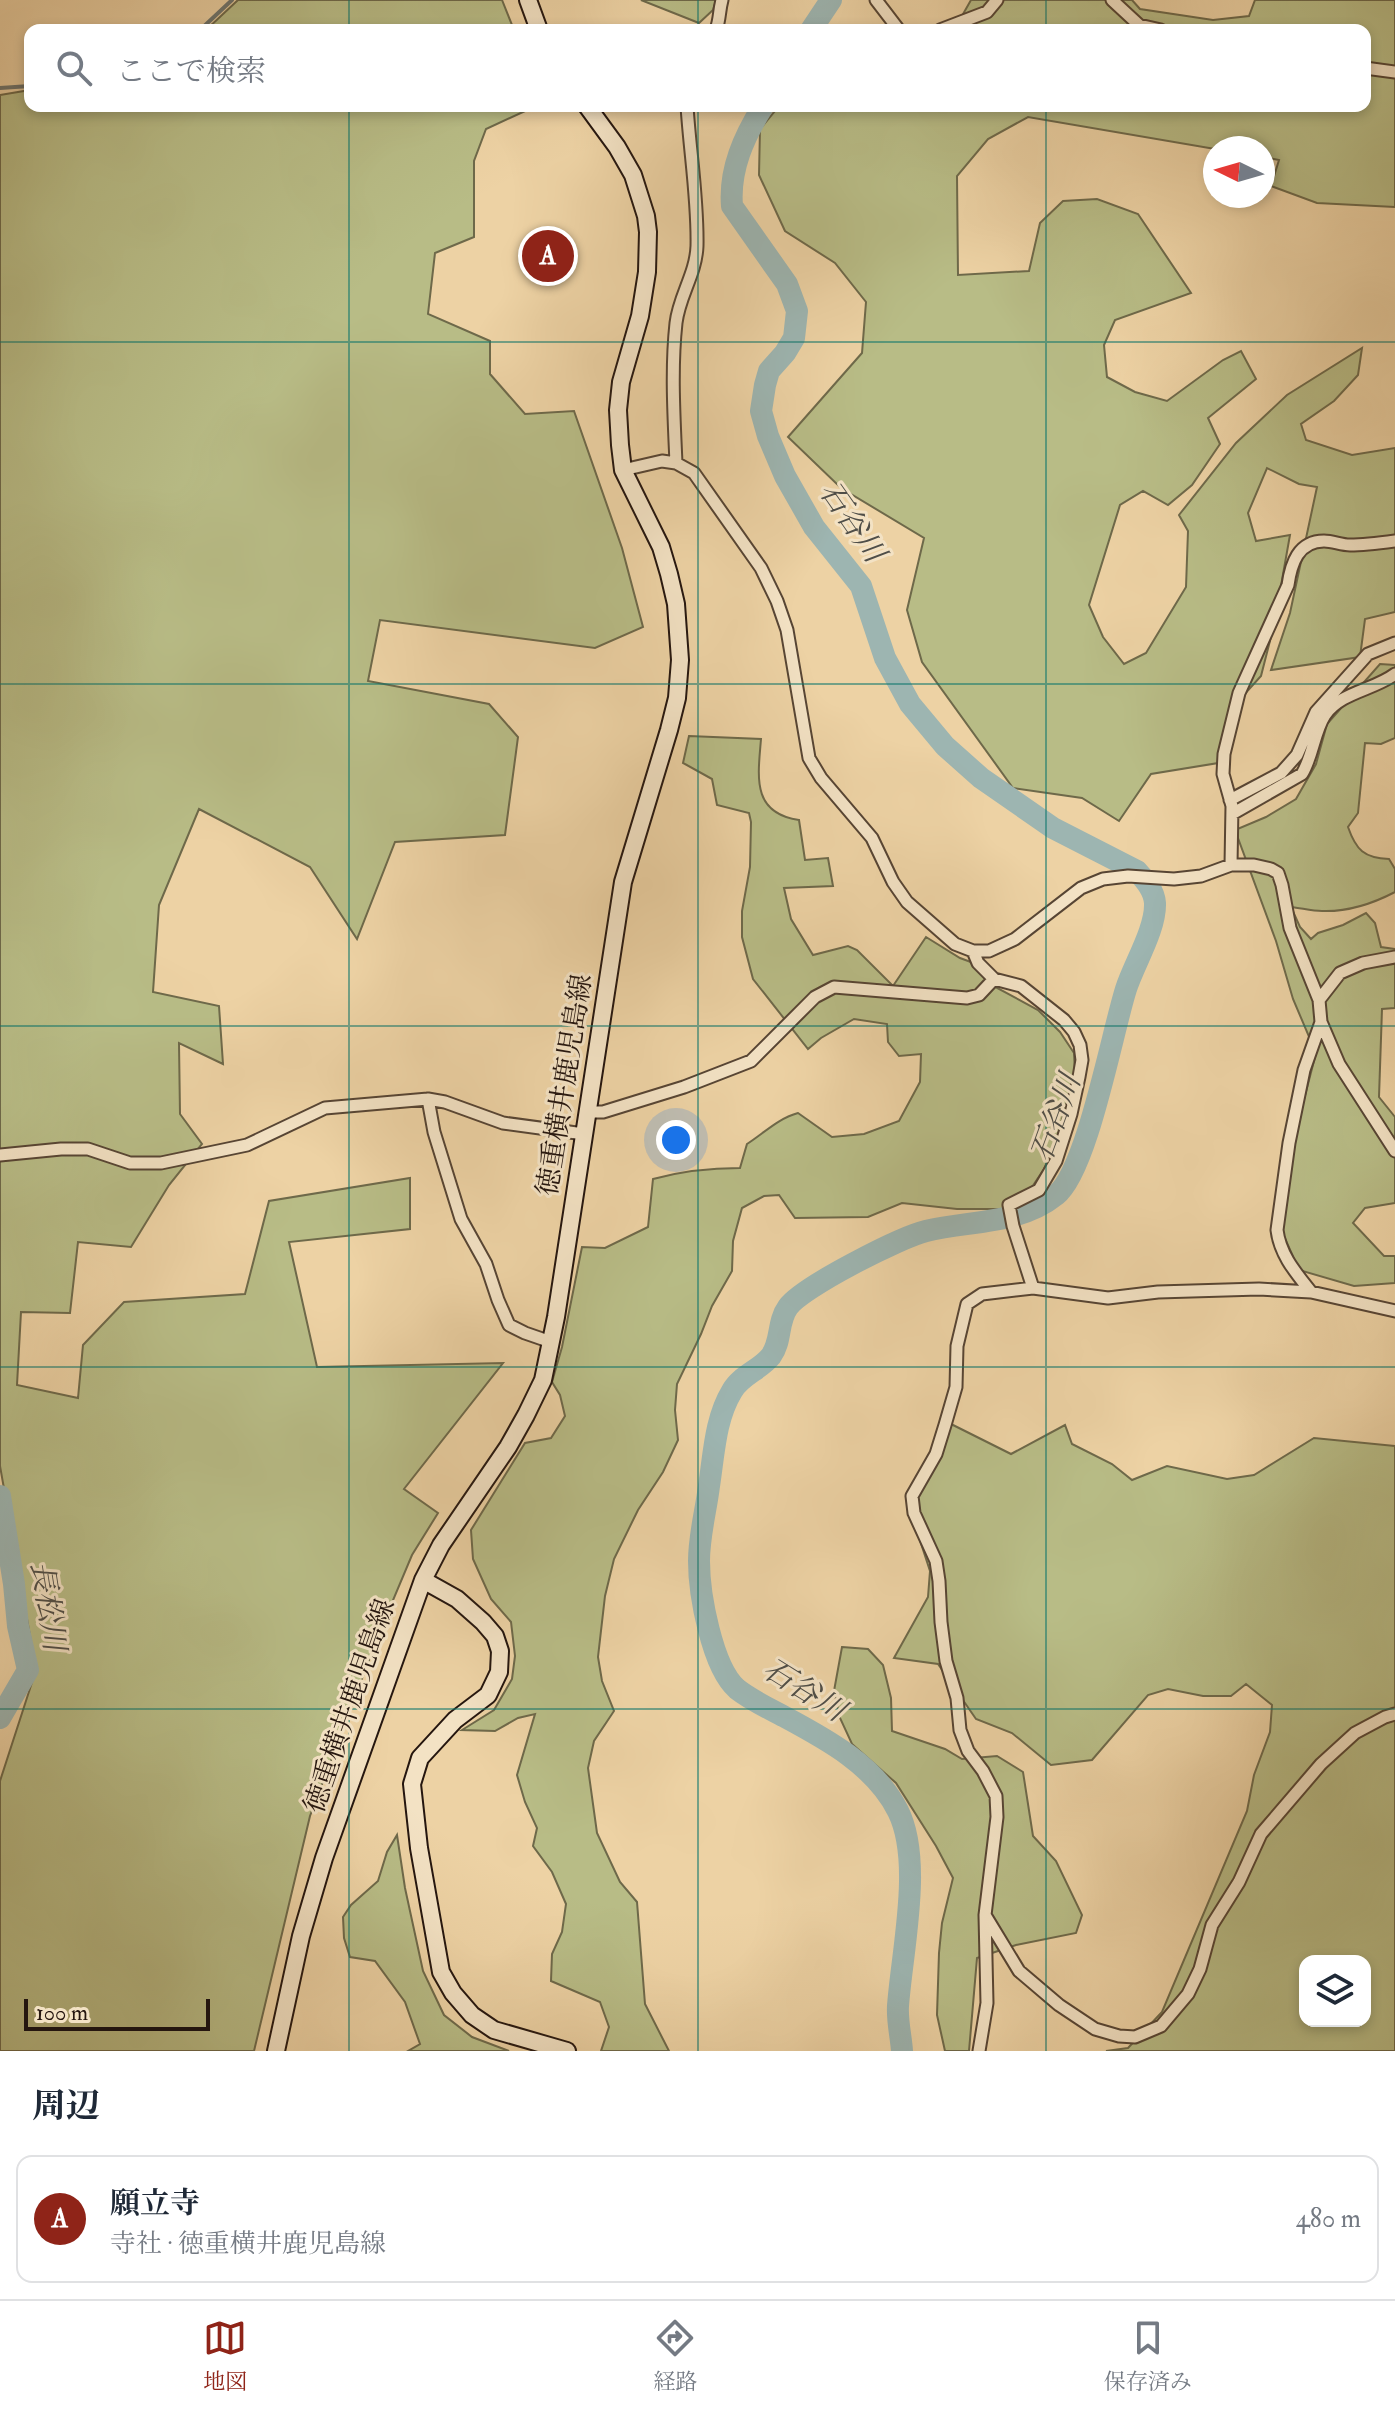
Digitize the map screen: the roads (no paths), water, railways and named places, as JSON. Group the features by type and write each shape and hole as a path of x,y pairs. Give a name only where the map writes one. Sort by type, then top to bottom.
{"main road":[{"path":"528,0 537,24"},
{"name":"徳重横井鹿児島線","path":"276,2051 295,1962 324,1858 423,1580 441,1545 508,1447 543,1380 623,882 677,698 680,660 676,604 661,547 623,470 618,410 621,382 644,294 648,232 646,216 633,175 591,112"},
{"path":"423,1580 457,1599 483,1622 495,1636 500,1651 499,1672 488,1695 455,1720 420,1758 412,1784 419,1848 441,1972 453,1993 472,2015 494,2030 567,2051"}],"street":[{"path":"719,24 722,0"},
{"path":"876,0 894,24"},
{"path":"956,24 987,12 997,0"},
{"path":"1112,0 1138,24"},
{"path":"1371,69 1395,72"},
{"path":"676,463 676,323 697,247 688,112"},
{"path":"623,470 649,463 676,463 694,473 761,568 787,630 809,758 821,778 872,838 893,882 907,902 955,944 973,951 989,951 1015,939 1081,888 1103,879 1128,876 1174,879 1201,876 1231,865 1271,869 1278,873 1290,928 1319,1000 1321,1022 1339,1064 1395,1151"},
{"path":"1231,865 1232,814 1223,774 1224,754 1239,693 1288,585 1296,555 1309,543 1323,541 1350,545 1395,541"},
{"path":"1230,800 1281,773 1297,755 1316,712 1368,654 1395,643"},
{"path":"1232,814 1302,774 1324,716 1337,702 1395,674"},
{"path":"973,951 978,963 994,979 1021,986 1064,1020 1080,1045 1082,1060 1071,1114 1056,1161 1039,1190 1009,1205 1033,1288"},
{"path":"1319,1000 1340,973 1363,963 1395,957"},
{"path":"587,1112 603,1112 670,1092 751,1061 815,997 834,987 967,998 979,995 994,979"},
{"path":"1311,1292 1289,1262 1277,1230 1289,1143 1304,1070 1321,1022"},
{"path":"428,1099 434,1132 461,1219 486,1264 509,1325 551,1342"},
{"path":"0,1155 88,1149 130,1163 161,1163 247,1145 325,1108 428,1099 503,1123 584,1134"},
{"path":"979,2051 987,2003 985,1915 997,1817 996,1796 968,1751 960,1730 957,1698 946,1661 936,1561 914,1513 912,1496 936,1454 956,1387 957,1346 967,1304 982,1294 1033,1288 1108,1298 1158,1292 1245,1290 1311,1292 1395,1311"},
{"path":"985,1915 1019,1971 1059,2005 1095,2029 1135,2037 1161,2026 1188,1994 1200,1969 1212,1925 1239,1882 1261,1834 1321,1764 1355,1733 1395,1714"}],"waterway":[{"path":"206,24 232,0"},
{"name":"石谷川","path":"815,24 831,0"},
{"path":"0,88 24,86"},
{"name":"石谷川","path":"760,112 735,166 732,206 787,284 797,311 794,338 769,371 761,411 785,476 814,527 861,586 885,658 910,704 945,746 981,778 1053,828 1137,871 1151,890 1155,903 1148,935 1126,989 1088,1131 1078,1159 1056,1195 1042,1205 1010,1217 913,1235 875,1252 797,1298 782,1319 771,1356 736,1385 726,1402 719,1425 699,1561 704,1610 714,1648 728,1679 737,1689 848,1755 876,1780 898,1811 905,1831 910,1880 898,2006 902,2051"},
{"name":"長松川","path":"0,1496 18,1626 28,1670 0,1718"}],"place":[{"name":"願立寺","path":"548,256"}]}
